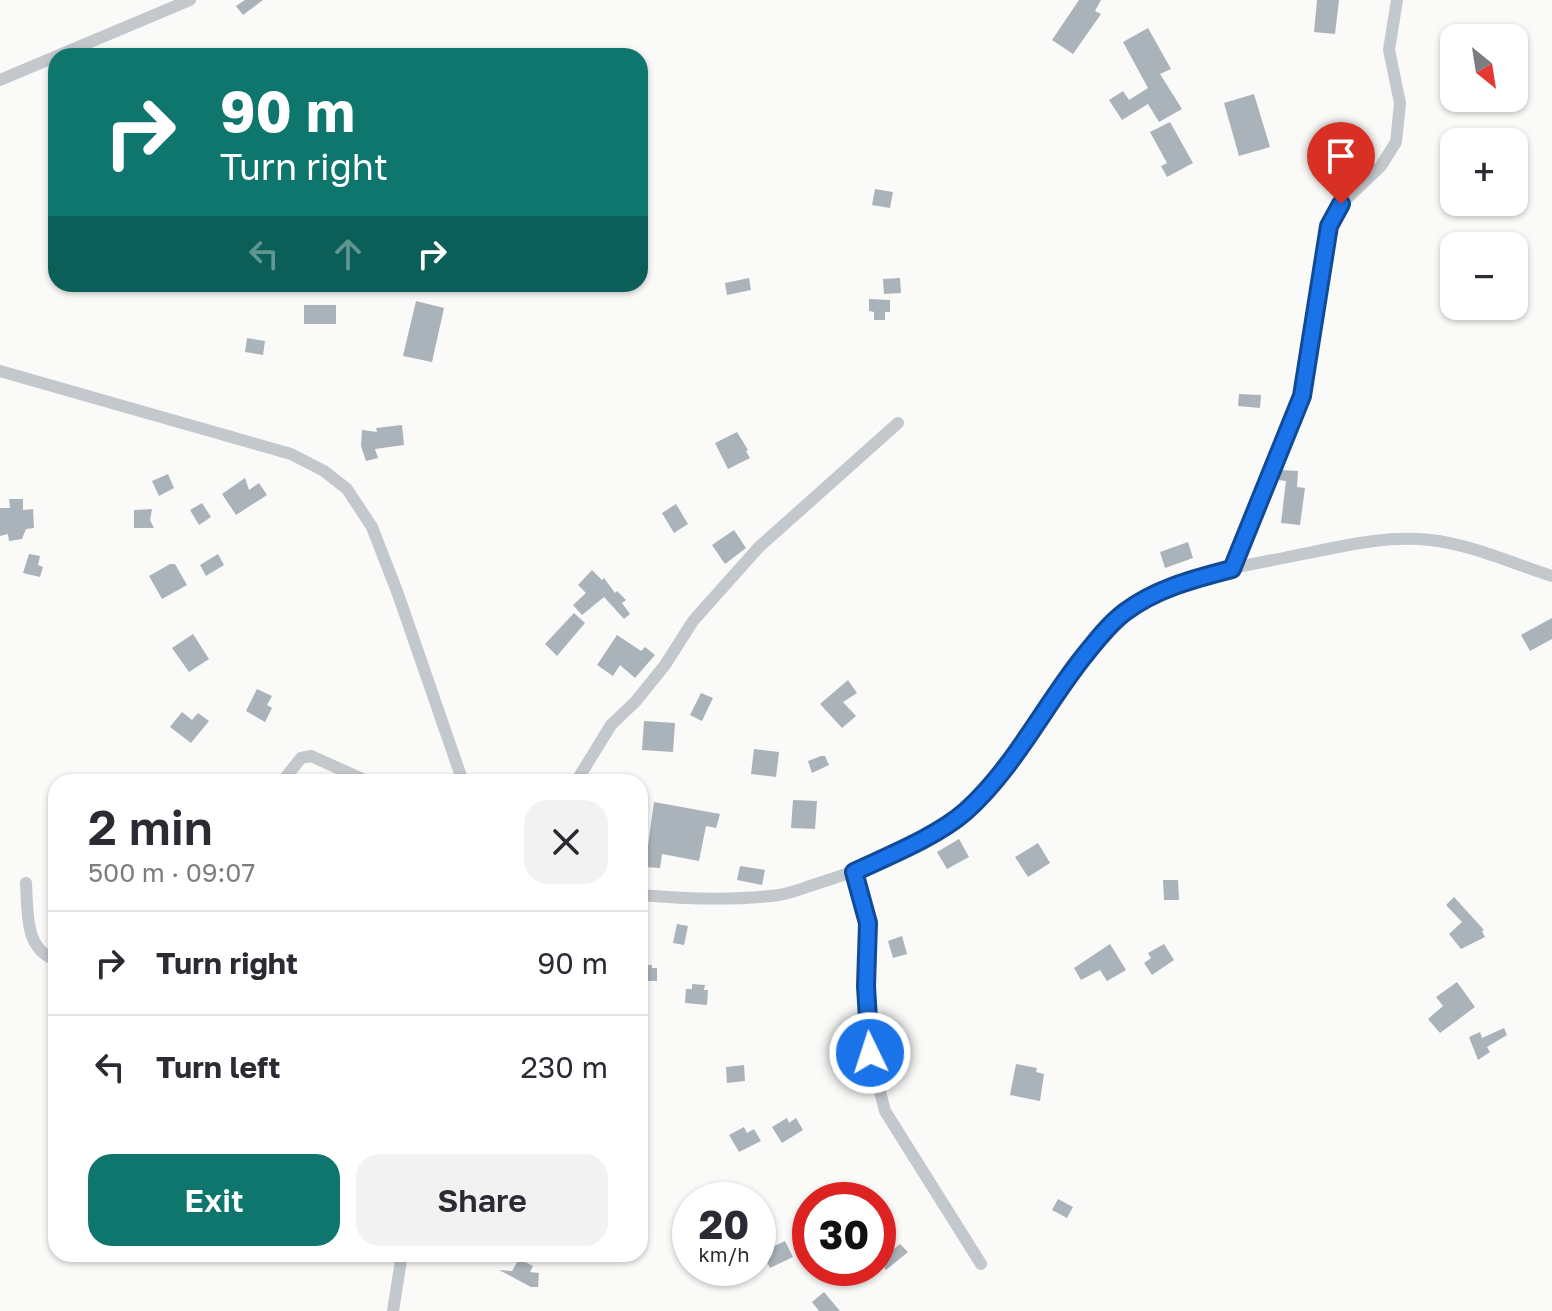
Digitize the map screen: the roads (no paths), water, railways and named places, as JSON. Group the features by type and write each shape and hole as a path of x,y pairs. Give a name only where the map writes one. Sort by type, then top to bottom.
{"street":[{"path":"76,48 190,0"},
{"path":"1232,569 1302,396 1329,226 1341,204 1381,166 1396,142 1400,103 1389,50 1397,0"},
{"path":"0,80 48,60"},
{"path":"0,371 291,454 324,471 347,489 372,527 460,774"},
{"path":"581,774 611,725 636,701 665,665 693,621 759,547 898,423"},
{"path":"648,895 718,898 781,895 854,872 910,846 964,813 996,780 1059,687 1103,633 1123,613 1169,587 1232,569 1373,540 1404,538 1435,540 1469,548 1552,576"},
{"path":"288,774 301,758 311,756 351,774"},
{"path":"854,872 868,923 866,986 870,1053 885,1111 981,1264"},
{"path":"26,883 33,942 43,956 48,958"},
{"path":"393,1311 401,1262"}]}
